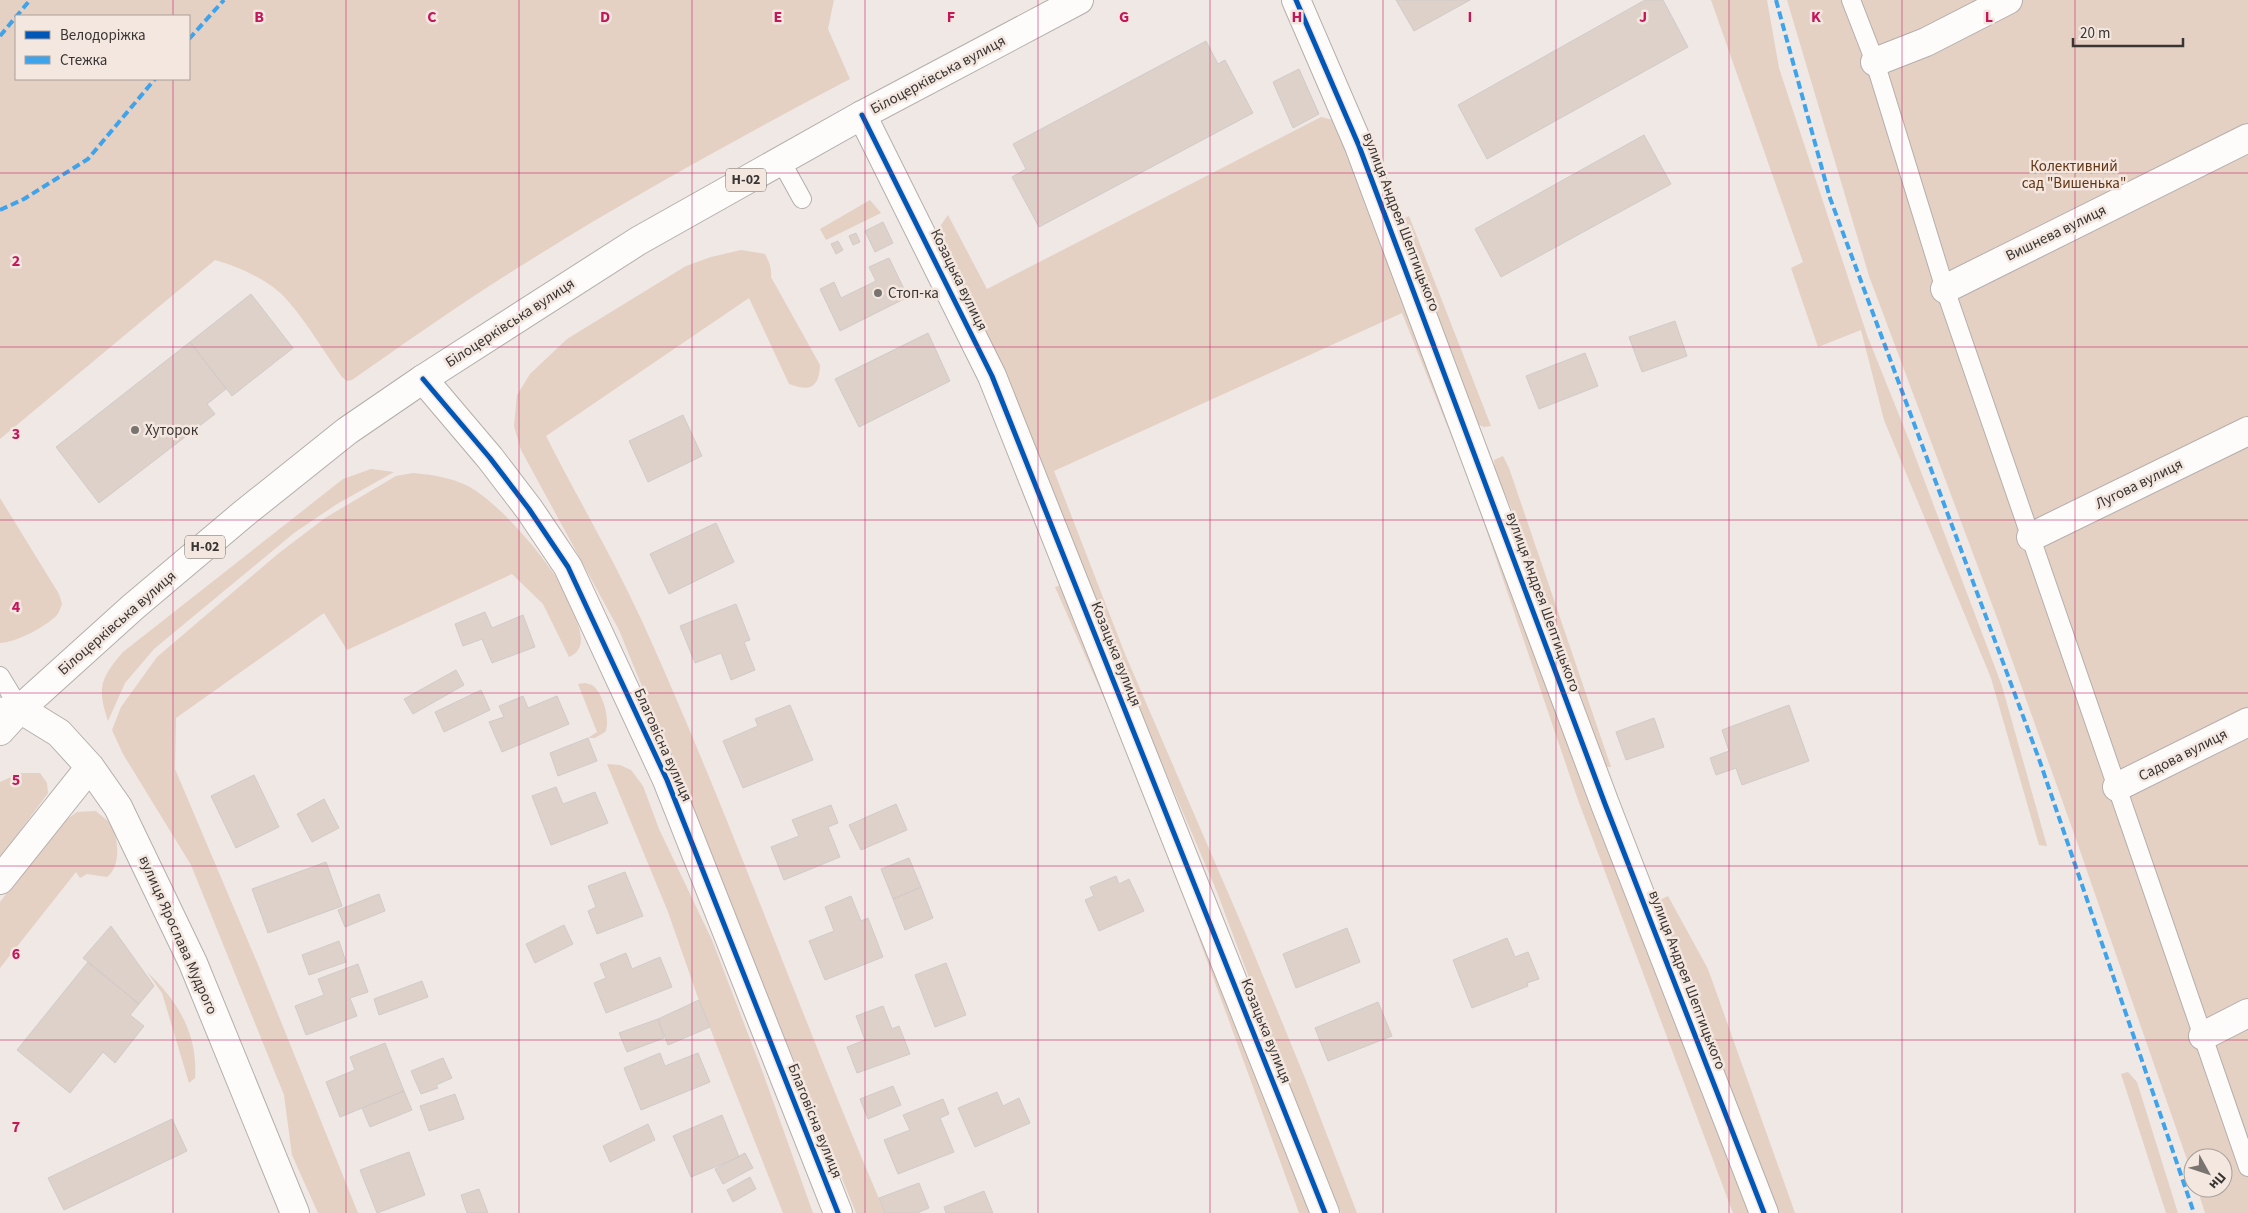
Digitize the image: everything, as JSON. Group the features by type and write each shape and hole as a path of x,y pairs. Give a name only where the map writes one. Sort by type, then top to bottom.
{"street":[{"name":"Білоцерківська вулиця","path":"0,731 10,711 242,515 347,431 423,379 638,241 862,115 1079,0"},
{"name":"вулиця Андрея Шептицького","path":"1296,0 1359,146 1605,804 1764,1213"},
{"path":"1875,62 1926,42 2008,0"},
{"name":"Козацька вулиця","path":"862,115 992,376 1325,1213"},
{"name":"Вишнева вулиця","path":"1945,289 2248,138"},
{"name":"Благовісна вулиця","path":"423,379 496,465 530,509 568,567 667,780 838,1213"},
{"name":"Лугова вулиця","path":"2031,537 2248,431"},
{"name":"вулиця Ярослава Мудрого","path":"10,711 59,733 90,767 118,807 194,963 295,1213"},
{"name":"Садова вулиця","path":"2117,787 2248,722"},
{"path":"0,880 90,767"},
{"path":"2203,1036 2248,1014"}],"lane":[{"path":"1851,0 1875,62 1945,289 2248,1167"},
{"path":"781,161 802,199"},
{"path":"0,676 10,711"}],"green space":[{"path":"0,0 834,0 828,29 850,79 686,168 564,239 459,306 352,380 347,381 342,377 302,319 281,294 255,276 215,260 0,439"},
{"path":"1711,0 1767,0 1779,68 1867,335 1909,440 2002,686 2047,846 2039,845 1991,678 1884,420 1861,330 1818,347 1791,268 1803,262"},
{"name":"Колективний сад \"Вишенька\"","path":"1787,0 2248,0 2248,1213 2205,1213 2200,1198 2233,1198 2233,1148 2183,1148 1996,615 1869,276"},
{"path":"1321,117 1337,121 1593,804 1750,1213 1733,1213 1577,797 1472,488 1402,313 1054,471 1125,654 1245,932 1305,1078 1357,1213 1341,1213 1301,1117 1217,892 1117,658 1007,382 945,245 941,225 948,215 987,289"},
{"path":"870,200 881,213 826,240 820,229"},
{"path":"1409,216 1491,426 1484,427 1477,424 1399,220"},
{"path":"741,250 765,254 771,268 771,277 820,365 818,379 812,386 803,388 789,384 749,298 546,436 631,597 674,694 885,1213 856,1213 619,630 521,450 514,426 517,395 530,374 567,339 686,266 711,257"},
{"path":"1503,456 1509,468 1611,767 1605,767 1511,508 1495,471 1494,460"},
{"path":"371,469 394,472 337,504 294,533 154,649 125,683 108,721 102,700 103,684 109,669 123,652 343,479"},
{"path":"413,473 448,478 468,486 506,516 542,558 564,590 580,632 581,644 579,649 569,657 543,604 512,574 347,650 324,613 176,718 175,769 259,967 358,1213 318,1213 292,1155 284,1095 191,865 123,754 112,730 121,707 157,657 279,553 325,518 396,476"},
{"path":"0,498 59,594 62,604 57,615 46,624 22,637 0,643"},
{"path":"1064,584 1318,1213 1299,1213 1147,796 1055,587"},
{"path":"578,684 592,685 596,689 605,707 607,727 605,732 595,738 588,738 597,732"},
{"path":"607,764 620,765 631,770 643,786 659,829 712,940 763,1073 813,1213 783,1213 697,995 668,912"},
{"path":"20,773 40,773 47,783 48,793 0,858 0,782"},
{"path":"96,811 110,824 115,834 117,855 111,873 107,877 87,874 80,878 76,872 0,968 0,902 59,825 77,812"},
{"path":"1668,896 1708,969 1795,1213 1779,1213 1656,902"},
{"path":"147,972 168,995 184,1019 193,1047 195,1062 195,1078 189,1083 162,993"},
{"path":"2128,1072 2137,1082 2178,1213 2166,1213 2121,1074"}],"building":[{"path":"1396,0 1470,0 1414,31"},
{"path":"1645,0 1663,0 1688,47 1487,159 1458,105"},
{"path":"1206,41 1218,64 1225,60 1253,113 1039,227 1012,177 1026,169 1013,144"},
{"path":"1299,69 1319,114 1293,128 1273,82"},
{"path":"1644,135 1671,184 1501,277 1475,229"},
{"path":"883,222 893,243 875,252 865,231"},
{"path":"856,233 860,242 853,245 849,236"},
{"path":"838,241 843,250 836,254 831,244"},
{"name":"Стоп-ка","path":"889,258 908,297 840,331 820,289 834,282 841,298 876,281 869,267"},
{"path":"251,294 293,348 232,396 190,342"},
{"path":"1675,321 1687,356 1642,372 1629,337"},
{"path":"928,333 950,381 859,427 835,379"},
{"name":"Хуторок","path":"190,342 226,389 207,404 215,414 99,503 56,447"},
{"path":"1585,353 1598,386 1539,409 1526,376"},
{"path":"683,415 702,456 648,482 629,441"},
{"path":"716,523 734,562 669,594 650,554"},
{"path":"736,604 750,640 744,642 755,670 731,680 721,653 695,663 680,626"},
{"path":"485,612 492,628 523,615 535,647 492,663 482,639 463,646 455,624"},
{"path":"456,670 464,685 413,714 404,699"},
{"path":"481,690 490,710 444,732 435,712"},
{"path":"523,696 528,708 557,696 569,724 502,752 489,722 504,717 499,706"},
{"path":"790,705 813,760 743,788 723,741 758,726 755,719"},
{"path":"1789,705 1809,761 1742,785 1736,768 1716,775 1710,758 1729,751 1722,730"},
{"path":"1654,718 1664,747 1626,760 1616,732"},
{"path":"588,738 597,761 558,776 550,753"},
{"path":"254,775 279,827 236,848 211,796"},
{"path":"556,787 563,804 595,792 608,823 551,845 532,796"},
{"path":"324,799 339,828 312,842 297,814"},
{"path":"896,804 907,830 861,850 849,825"},
{"path":"831,805 838,823 828,827 840,857 784,880 771,847 799,836 792,820"},
{"path":"909,858 921,887 893,899 881,869"},
{"path":"326,862 342,906 268,933 252,889"},
{"path":"625,872 643,916 597,934 588,911 596,907 588,886"},
{"path":"1116,876 1119,884 1129,879 1144,911 1099,931 1085,900 1094,896 1090,887"},
{"path":"921,887 933,918 905,930 893,899"},
{"path":"379,894 385,911 345,927 338,910"},
{"path":"851,896 861,921 868,918 883,957 825,980 809,941 834,931 825,907"},
{"path":"564,925 573,944 535,963 526,944"},
{"path":"111,926 154,986 139,1004 83,958"},
{"path":"1347,928 1360,962 1296,988 1283,954"},
{"path":"1507,938 1515,957 1528,952 1539,979 1527,983 1528,986 1472,1008 1453,960"},
{"path":"339,941 346,962 309,975 302,955"},
{"path":"626,953 632,969 660,957 672,987 606,1013 594,983 606,978 600,964"},
{"path":"88,962 139,1004 130,1015 144,1026 115,1063 103,1052 70,1093 17,1050"},
{"path":"946,963 966,1015 935,1027 915,975"},
{"path":"358,964 368,992 350,998 357,1016 306,1035 295,1006 324,995 318,979"},
{"path":"422,981 428,997 379,1015 374,999"},
{"path":"699,1000 710,1027 668,1045 658,1019"},
{"path":"1378,1002 1392,1036 1328,1061 1315,1028"},
{"path":"883,1006 892,1029 899,1026 910,1054 857,1073 847,1047 865,1040 856,1016"},
{"path":"658,1019 664,1038 627,1052 619,1033"},
{"path":"385,1043 404,1091 340,1117 326,1082 355,1070 350,1057"},
{"path":"660,1053 665,1066 698,1053 710,1082 641,1110 624,1068"},
{"path":"443,1058 452,1078 436,1085 438,1088 421,1094 411,1071"},
{"path":"893,1086 901,1105 868,1119 860,1099"},
{"path":"404,1091 412,1110 370,1127 362,1108"},
{"path":"997,1092 1003,1106 1019,1098 1030,1123 975,1147 958,1108"},
{"path":"455,1094 464,1119 429,1131 420,1106"},
{"path":"943,1099 949,1114 940,1118 954,1152 898,1174 884,1140 910,1130 903,1115"},
{"path":"722,1115 739,1157 691,1177 673,1136"},
{"path":"172,1119 187,1151 64,1210 48,1178"},
{"path":"648,1124 655,1140 610,1162 603,1146"},
{"path":"409,1152 425,1195 377,1213 360,1170"},
{"path":"745,1153 753,1168 723,1184 715,1169"},
{"path":"750,1177 756,1189 733,1202 727,1190"},
{"path":"919,1183 929,1208 917,1213 885,1213 879,1198"},
{"path":"479,1189 488,1213 467,1213 461,1195"},
{"path":"984,1191 993,1213 946,1213 944,1207"}],"marked path":[{"path":"18,15 30,0"},
{"path":"190,38 224,0"},
{"path":"1776,0 1830,198 2039,759 2194,1213"},
{"path":"0,36 15,18"},
{"path":"0,210 24,199 88,159 154,80"}],"cycle path":[{"path":"1296,0 1359,146 1605,804 1764,1213"},
{"path":"862,115 992,376 1325,1213"},
{"path":"423,379 490,458 529,509 568,567 667,780 838,1213"}],"place":[{"name":"Стоп-ка","path":"878,293"},
{"name":"Хуторок","path":"135,430"}]}
